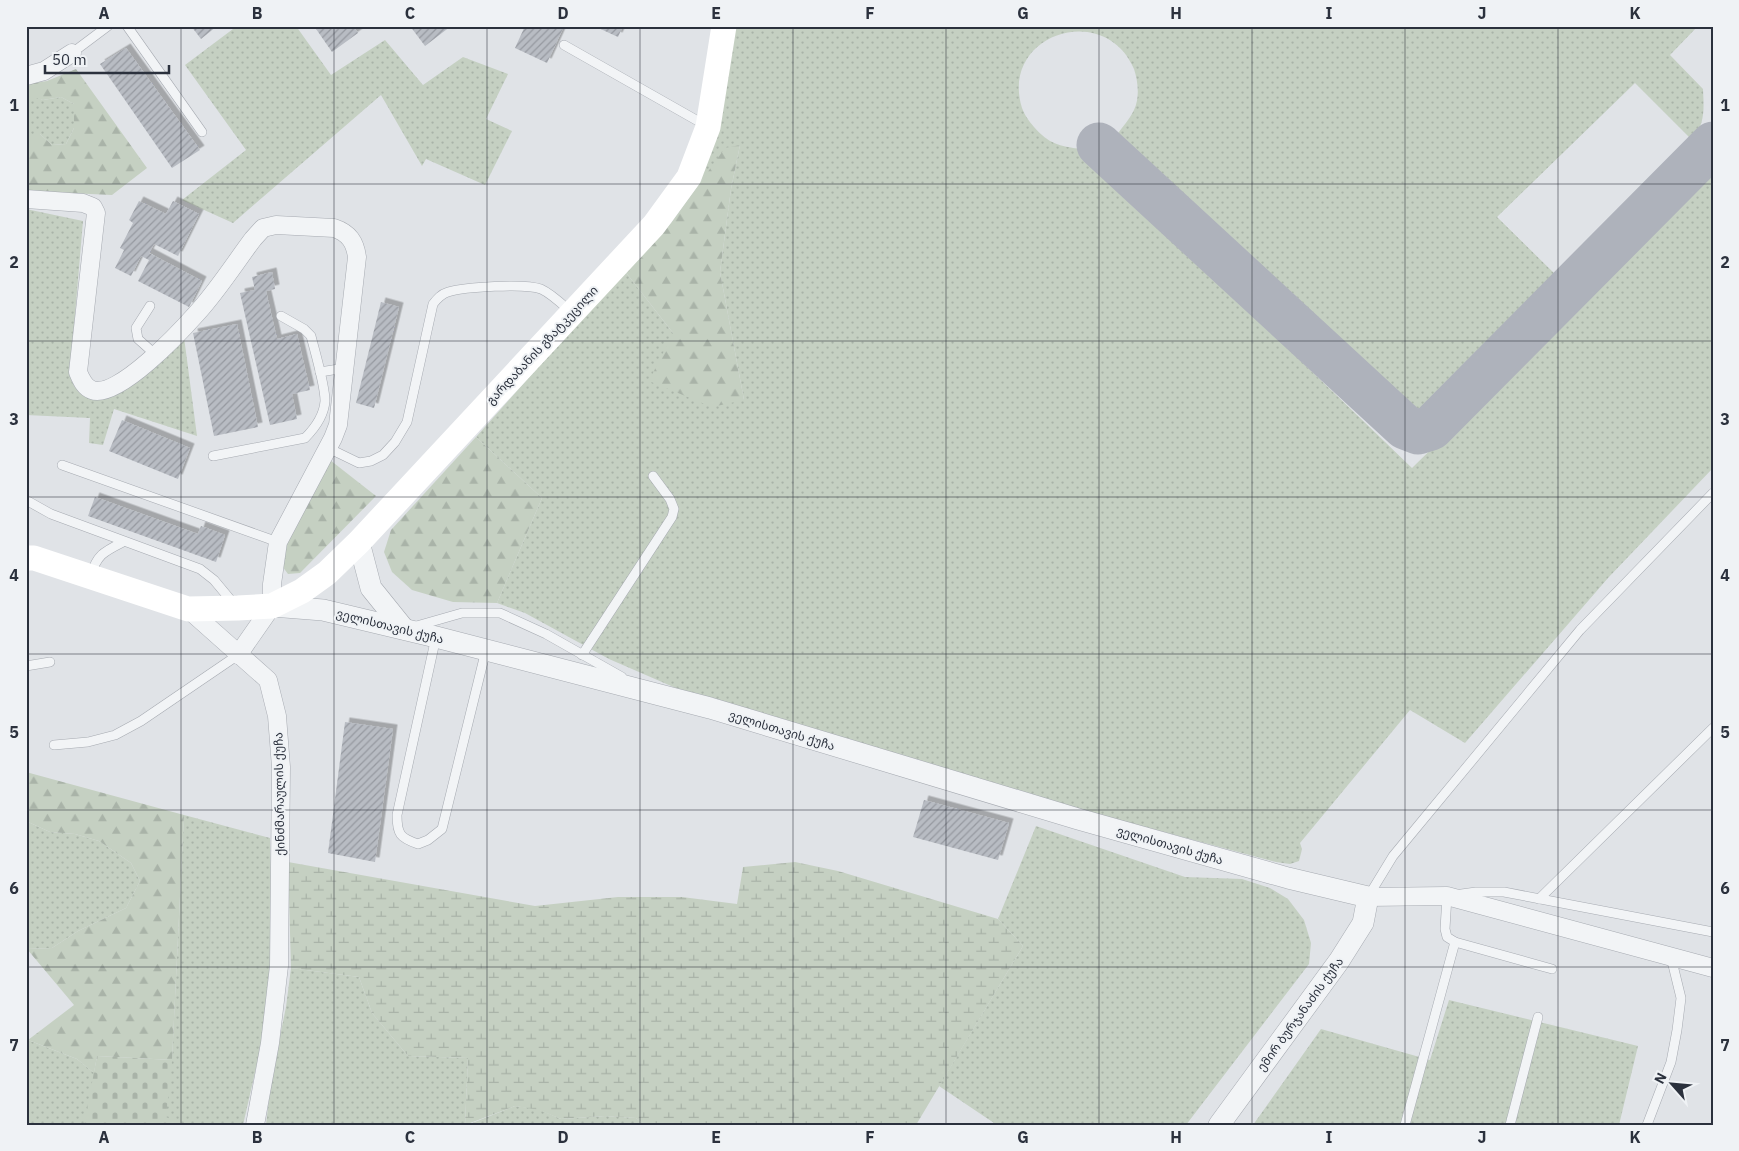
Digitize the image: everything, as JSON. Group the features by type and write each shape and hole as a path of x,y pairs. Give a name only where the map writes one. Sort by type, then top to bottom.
{"main road":[{"name":"გარდაბანის გზატკეცილი","path":"272,606 302,591 327,574 360,542 654,226 689,177 708,126 724,26"},
{"name":"ქინძმარაულის ქუჩა","path":"26,558 34,558 188,609"},
{"name":"ველისთავის ქუჩა","path":"188,609 272,606"}],"street":[{"path":"26,76 44,71 72,54"},
{"path":"26,199 83,203 93,207 96,213 78,372 83,383 92,390 102,391 118,385 156,355 198,312 263,228 276,225 334,228 342,230 351,238 356,246 357,257 338,425 328,448 278,542 272,584 272,606 238,655"},
{"path":"360,542 371,588 404,629"},
{"name":"ველისთავის ქუჩა","path":"272,606 323,610 436,637 710,708 1078,819 1288,878 1368,897"},
{"name":"ქინძმარაულის ქუჩა","path":"188,609 268,680 277,716 281,767 279,966 270,1043 254,1125"},
{"path":"1368,897 1447,896 1713,968"},
{"name":"ემირ ბურჯანაძის ქუჩა","path":"1219,1125 1339,961 1364,923 1368,897"}],"lane":[{"path":"72,54 108,26"},
{"path":"127,26 202,132"},
{"path":"564,45 708,126"},
{"path":"328,448 359,463 371,461 383,455 395,442 407,422 433,304 439,296 449,292 495,285 540,289 554,297 572,313"},
{"path":"150,306 136,328 138,339 156,355"},
{"path":"213,456 305,438 315,429 325,401 311,336 304,329 281,316"},
{"path":"320,372 345,368"},
{"path":"62,465 278,542"},
{"path":"582,654 672,517 674,509 670,499 653,476"},
{"path":"1368,897 1393,856 1580,630 1713,493"},
{"path":"26,500 51,514 200,569 214,580 238,608"},
{"path":"91,576 94,563 106,551 123,542"},
{"path":"404,629 462,613 500,614 546,634 648,692"},
{"path":"436,637 397,815 397,829 404,839 418,844 428,840 442,829 486,650"},
{"path":"54,745 88,742 115,735 141,721 238,655"},
{"path":"26,666 50,662"},
{"path":"1539,899 1713,728"},
{"path":"1552,970 1455,942 1447,937 1445,929 1447,896 1476,892 1504,892 1713,932"},
{"path":"1406,1125 1455,942"},
{"path":"1648,1125 1671,1062 1677,1030 1681,998 1671,957"},
{"path":"1510,1125 1538,1017"}],"green space":[{"path":"237,26 296,26 331,75 385,40 423,85 463,57 508,74 486,119 512,131 485,185 426,159 422,166 381,95 233,223 182,200 246,150 185,65"},
{"path":"734,26 1698,26 1670,55 1703,89 1703,116 1700,128 1693,141 1635,83 1497,217 1560,279 1428,408 1418,413 1404,411 1117,135 1132,113 1138,95 1134,69 1120,48 1101,36 1080,32 1058,35 1040,45 1026,61 1019,82 1024,114 1039,133 1055,143 1081,149 1412,468 1680,205 1713,169 1713,468 1608,578 1465,743 1410,710 1300,843 1302,849 1299,861 1290,864 1276,862 969,780 701,699 609,659 525,613 497,603 542,498 476,437 624,270 673,333 744,400 720,272 731,189 740,145 699,183"},
{"path":"76,69 147,168 112,195 26,191 26,134 40,134 52,145 66,144 74,128 74,104 61,97 43,100 26,95 26,84 47,81"},
{"path":"28,94 43,100 61,97 74,104 74,128 66,144 52,145 40,134 26,134 26,95"},
{"path":"740,145 731,189 720,272 744,400 712,407 649,381 673,333 624,270 671,223 725,148"},
{"path":"26,209 83,221 70,374 75,387 81,392 94,397 184,337 197,436 114,409 103,445 89,443 90,418 26,415"},
{"path":"476,437 542,498 497,603 453,602 412,590 392,572 384,552 391,530"},
{"path":"330,460 376,496 300,573 288,574 282,566 284,542"},
{"path":"26,772 184,815 172,1060 97,1056 94,1073 77,1059 28,1040 74,1005 27,949 52,948 78,931 126,908 140,881 131,863 99,841 75,834 50,832 26,821"},
{"path":"184,815 270,838 272,961 261,1046 243,1125 26,1125 26,1042 28,1040 77,1059 93,1072 172,1059"},
{"path":"26,821 50,832 75,834 99,841 131,863 140,881 126,908 78,931 52,948 27,949"},
{"path":"1036,826 1185,877 1242,879 1270,888 1288,899 1304,920 1311,943 1309,964 1186,1125 997,1125 939,1086 1023,946 998,919"},
{"path":"288,862 535,906 618,897 682,897 737,904 743,867 795,862 838,871 998,919 1023,946 916,1125 645,1125 636,1118 605,1116 561,1119 539,1110 515,1106 465,1125 468,1058 408,1056 372,1013 359,977 291,968"},
{"path":"291,968 359,977 372,1013 408,1056 468,1058 465,1125 266,1125 271,1080 286,1007"},
{"path":"1449,1000 1638,1046 1619,1125 1253,1125 1321,1029 1430,1060"},
{"path":"97,1056 172,1060 166,1117 183,1125 84,1125"},
{"path":"515,1106 538,1109 561,1119 605,1116 636,1118 645,1125 467,1125"}],"building":[{"path":"191,26 217,26 201,39"},
{"path":"314,26 353,26 358,33 332,52"},
{"path":"410,26 451,26 425,46"},
{"path":"525,26 564,26 547,63 515,48"},
{"path":"594,26 623,26 618,37"},
{"path":"126,48 200,150 172,168 100,64"},
{"path":"139,201 166,214 173,201 199,214 178,256 154,244 149,253 202,281 189,307 138,281 149,260 141,256 131,276 115,268 124,250 120,248 133,223 129,220"},
{"path":"272,272 275,289 266,291 277,339 297,334 310,390 292,394 297,419 270,425 240,293 255,290 252,277"},
{"path":"381,302 399,307 374,408 356,403"},
{"path":"237,324 258,427 214,436 193,333"},
{"path":"122,420 190,448 178,479 109,451"},
{"path":"95,497 198,534 201,526 225,535 216,562 88,516"},
{"path":"345,722 393,729 375,862 328,853"},
{"path":"924,800 1009,823 998,860 913,837"}],"taxiway":[{"path":"1099,145 1405,427 1418,432 1431,428 1713,144"}]}
